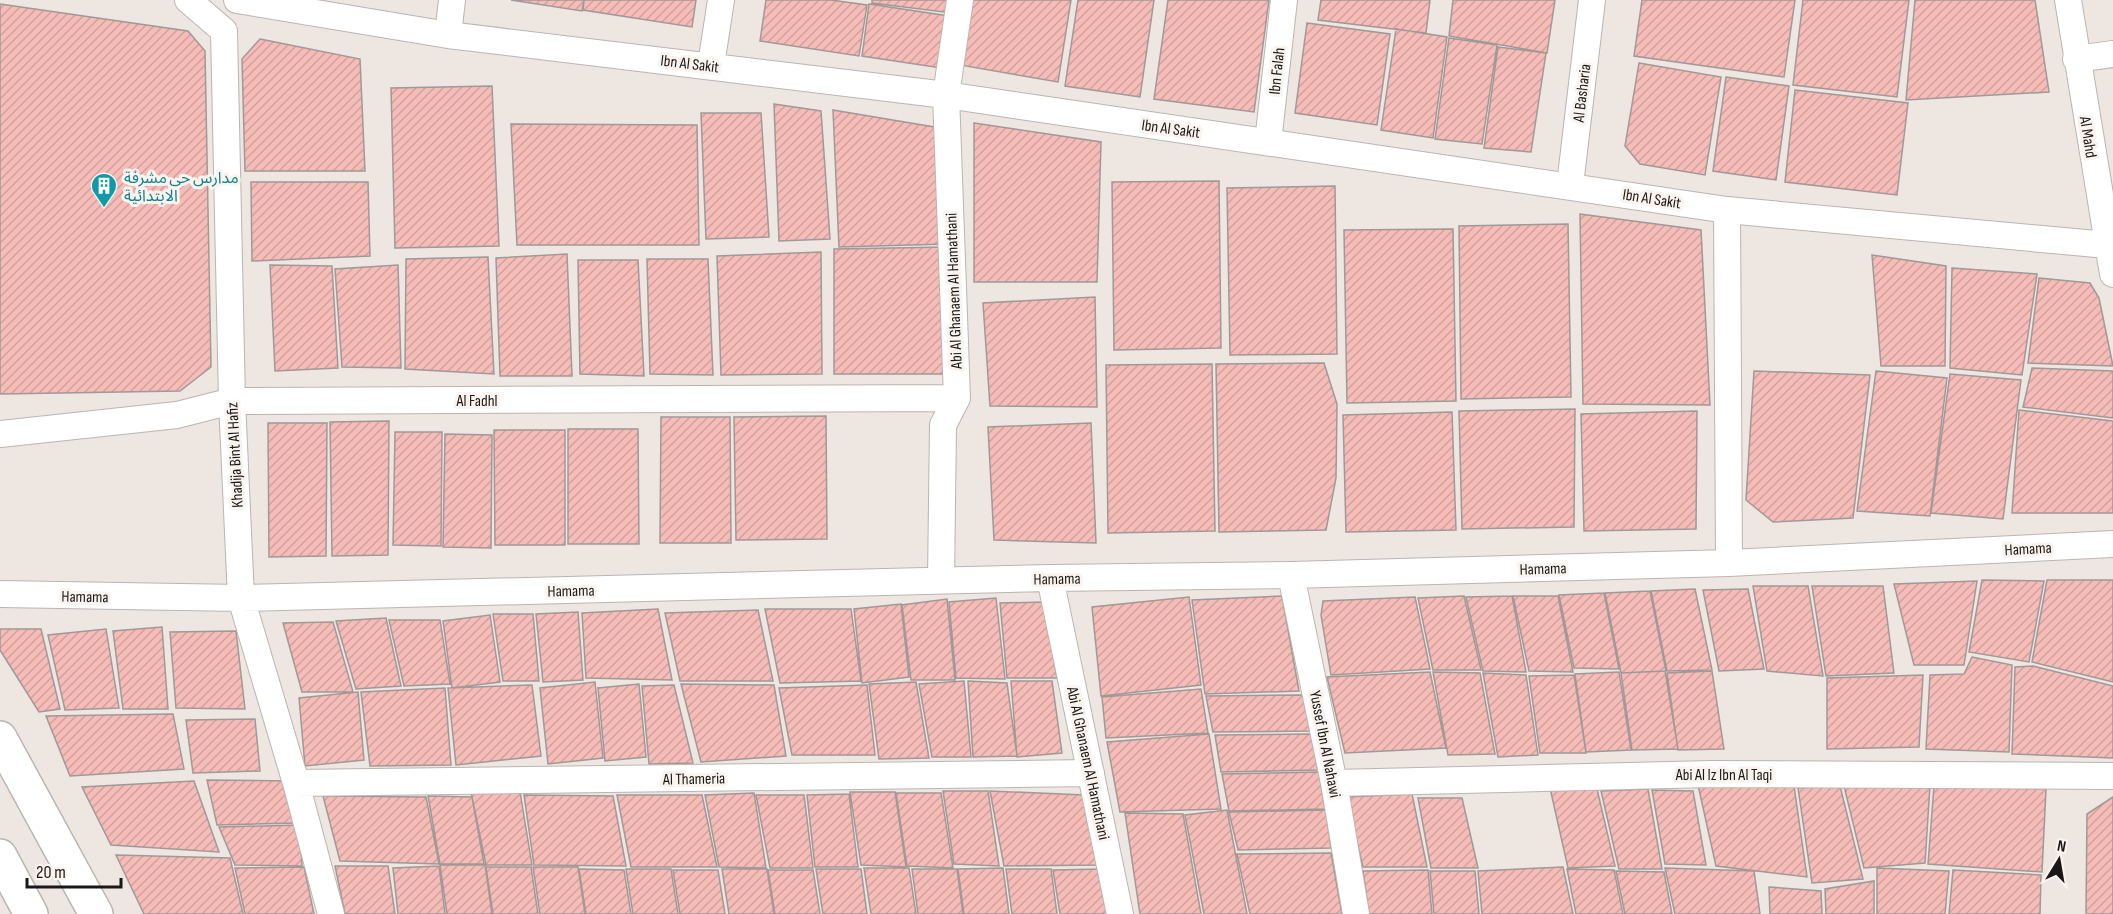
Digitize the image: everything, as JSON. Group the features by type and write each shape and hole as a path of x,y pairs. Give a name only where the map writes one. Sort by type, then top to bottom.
{"main road":[{"path":"0,738 96,914"},
{"path":"0,856 31,914"}],"street":[{"name":"Khadija Bint Al Hafiz","path":"188,0 224,31 232,401 241,598 296,783 331,914"},
{"name":"Ibn Al Sakit","path":"237,0 448,35 946,95 1570,185 1727,210 2107,245"},
{"path":"448,35 452,0"},
{"path":"711,65 721,0"},
{"name":"Abi Al Ghanaem Al Hamathani","path":"941,580 943,425 957,398 946,95 960,0"},
{"name":"Ibn Falah","path":"1268,142 1284,0"},
{"name":"Al Basharia","path":"1570,185 1592,0"},
{"name":"Al Mahd","path":"2068,0 2113,274"},
{"path":"2076,59 2113,54"},
{"path":"1727,210 1730,563"},
{"name":"Al Fadhl","path":"0,434 177,415 232,401 957,398"},
{"name":"Hamama","path":"0,594 241,598 941,580 1291,575 1730,563 2113,544"},
{"name":"Yussef Ibn Al Nahawi","path":"1291,575 1334,783 1356,914"},
{"name":"Abi Al Ghanaem Al Hamathani","path":"1050,578 1120,914"},
{"name":"Al Thameria","path":"296,783 1091,773"},
{"name":"Abi Al Iz Ibn Al Taqi","path":"1334,783 1712,774 2113,776"}],"building":[{"path":"511,0 584,0 582,11"},
{"path":"584,0 696,0 692,27 583,10"},
{"path":"766,0 831,0 867,5 859,56 760,41"},
{"path":"872,0 954,0 952,13 872,3"},
{"path":"971,0 1071,0 1058,82 960,65"},
{"path":"1078,0 1154,0 1140,97 1065,86"},
{"path":"1168,0 1269,0 1254,112 1154,99"},
{"path":"1321,0 1430,0 1426,33 1318,20"},
{"path":"1453,0 1555,0 1547,53 1449,36"},
{"path":"1642,0 1795,0 1784,77 1634,56"},
{"path":"1803,0 1909,0 1897,97 1793,85"},
{"path":"1915,0 2035,0 2049,92 1906,100"},
{"name":"مدارس حي مشرفة الابتدائية","path":"0,4 188,31 205,51 211,367 180,391 0,394"},
{"path":"869,4 949,16 941,68 862,56"},
{"path":"1307,23 1390,34 1377,125 1295,113"},
{"path":"1396,29 1447,37 1433,138 1381,130"},
{"path":"1449,38 1497,45 1482,144 1435,139"},
{"path":"260,39 360,59 365,171 245,171 242,59"},
{"path":"1498,47 1546,53 1531,152 1484,148"},
{"path":"1639,63 1721,77 1705,175 1640,164 1625,146"},
{"path":"1726,77 1789,86 1776,180 1713,171"},
{"path":"492,86 499,246 395,248 391,88"},
{"path":"1795,90 1908,103 1897,195 1785,182"},
{"path":"774,104 821,111 830,239 779,241"},
{"path":"833,110 946,129 947,244 839,247"},
{"path":"701,113 761,113 769,237 706,239"},
{"path":"974,123 1101,142 1097,282 974,282"},
{"path":"511,124 697,125 699,245 517,245"},
{"path":"1219,181 1221,348 1114,350 1112,182"},
{"path":"251,182 368,182 370,256 252,261"},
{"path":"1335,186 1337,354 1230,355 1227,188"},
{"path":"1580,214 1701,230 1710,405 1583,404"},
{"path":"1568,224 1571,397 1461,399 1459,226"},
{"path":"1453,229 1456,401 1347,403 1344,230"},
{"path":"949,247 950,374 834,374 834,249"},
{"path":"821,252 822,374 721,375 717,256"},
{"path":"567,254 572,376 500,376 496,258"},
{"path":"1872,255 1946,266 1945,366 1881,366"},
{"path":"488,257 494,374 405,369 406,259"},
{"path":"647,259 708,259 713,375 650,374"},
{"path":"578,260 638,260 644,376 580,374"},
{"path":"270,265 332,266 338,368 275,371"},
{"path":"398,265 401,368 342,367 335,269"},
{"path":"1952,268 2037,274 2022,375 1950,368"},
{"path":"2039,278 2090,283 2099,298 2113,366 2028,363"},
{"path":"1095,297 1097,407 990,406 983,303"},
{"path":"1324,363 1337,404 1336,478 1326,530 1219,532 1216,364"},
{"path":"1212,364 1215,531 1108,533 1106,365"},
{"path":"2032,368 2113,371 2113,418 2023,407"},
{"path":"1754,371 1870,375 1853,518 1773,522 1746,500"},
{"path":"1876,371 1947,378 1930,516 1857,511"},
{"path":"1950,374 2021,380 2003,519 1931,513"},
{"path":"1575,409 1574,527 1462,529 1459,411"},
{"path":"2019,410 2113,421 2113,513 2012,513"},
{"path":"1697,411 1696,529 1584,531 1581,414"},
{"path":"1452,412 1456,530 1346,532 1343,415"},
{"path":"826,416 827,539 736,540 734,417"},
{"path":"661,417 730,417 731,543 660,543"},
{"path":"389,421 388,555 332,556 330,422"},
{"path":"268,423 327,423 326,556 269,557"},
{"path":"1091,423 1096,543 994,540 988,427"},
{"path":"568,429 638,429 639,544 568,544"},
{"path":"494,430 565,430 565,545 495,545"},
{"path":"395,432 442,432 441,546 393,545"},
{"path":"445,434 492,435 491,548 443,547"},
{"path":"1982,580 2044,581 2029,662 1969,652"},
{"path":"2047,580 2113,580 2113,682 2032,662"},
{"path":"1977,581 1964,665 1914,665 1894,584"},
{"path":"1753,586 1808,586 1823,676 1767,671"},
{"path":"1812,586 1883,586 1894,673 1826,676"},
{"path":"1695,589 1712,670 1667,671 1651,591"},
{"path":"1748,589 1764,669 1719,671 1703,590"},
{"path":"1650,591 1666,671 1621,673 1605,593"},
{"path":"1604,593 1619,669 1574,668 1559,595"},
{"path":"1282,596 1299,691 1205,694 1192,600"},
{"path":"1464,596 1481,670 1433,670 1418,598"},
{"path":"1512,596 1526,672 1483,671 1466,597"},
{"path":"1513,596 1558,596 1573,672 1529,671"},
{"path":"1189,597 1201,685 1101,696 1092,607"},
{"path":"1415,597 1430,669 1331,675 1321,615 1323,601"},
{"path":"996,598 1005,679 956,678 949,602"},
{"path":"947,599 955,680 911,680 902,605"},
{"path":"1044,602 1057,678 1007,678 1000,603"},
{"path":"901,604 909,677 862,683 854,609"},
{"path":"658,609 672,680 586,678 582,613"},
{"path":"765,609 851,609 861,681 780,683"},
{"path":"758,610 773,681 680,681 665,613"},
{"path":"578,612 583,680 543,682 536,614"},
{"path":"493,614 533,614 539,681 503,681"},
{"path":"490,615 500,682 452,688 443,621"},
{"path":"386,618 401,686 356,689 336,621"},
{"path":"389,620 440,620 450,684 404,686"},
{"path":"333,622 353,692 302,692 283,623"},
{"path":"162,627 168,709 123,709 113,631"},
{"path":"0,629 41,629 60,709 39,712 0,650"},
{"path":"106,629 119,708 65,710 48,635"},
{"path":"236,631 245,709 176,708 170,632"},
{"path":"1972,657 2012,665 2009,752 1926,749 1930,675 1964,674"},
{"path":"2033,666 2113,686 2113,758 2012,754 2015,667"},
{"path":"1665,671 1678,749 1632,750 1621,673"},
{"path":"1712,671 1724,749 1678,750 1667,673"},
{"path":"1430,672 1446,748 1345,753 1327,677"},
{"path":"1433,672 1480,673 1495,754 1448,755"},
{"path":"1619,672 1631,750 1586,752 1575,674"},
{"path":"1483,673 1526,675 1538,755 1498,757"},
{"path":"1574,675 1586,753 1540,753 1529,676"},
{"path":"1923,675 1919,747 1827,749 1827,678"},
{"path":"964,681 971,757 932,757 919,684"},
{"path":"968,681 1007,683 1017,756 973,757"},
{"path":"1011,681 1052,681 1062,753 1017,757"},
{"path":"595,682 603,758 548,764 540,688"},
{"path":"916,682 929,758 879,759 869,684"},
{"path":"639,684 646,757 605,761 598,688"},
{"path":"681,684 774,685 786,756 701,762"},
{"path":"532,685 541,756 456,765 448,688"},
{"path":"674,685 693,763 649,764 642,686"},
{"path":"867,685 875,755 792,755 779,688"},
{"path":"445,688 451,765 370,766 361,692"},
{"path":"1201,689 1208,733 1106,738 1102,697"},
{"path":"358,692 364,760 305,766 299,698"},
{"path":"1303,695 1310,731 1213,732 1206,696"},
{"path":"173,714 184,769 70,776 46,716"},
{"path":"255,719 260,771 193,773 186,720"},
{"path":"1209,734 1221,809 1120,812 1107,742"},
{"path":"1312,734 1318,770 1221,772 1215,735"},
{"path":"1319,772 1325,809 1229,811 1222,774"},
{"path":"207,780 290,781 296,823 217,825"},
{"path":"194,781 219,852 111,845 82,787"},
{"path":"1698,785 1794,786 1807,877 1716,866"},
{"path":"1840,786 1863,879 1812,883 1798,788"},
{"path":"1844,786 1930,786 1925,863 1864,868"},
{"path":"1934,786 2046,789 2042,872 1928,864"},
{"path":"1550,788 1597,789 1615,866 1568,868"},
{"path":"1648,789 1662,869 1619,869 1601,791"},
{"path":"1652,790 1693,791 1706,865 1665,864"},
{"path":"943,791 988,791 999,866 954,864"},
{"path":"990,791 1084,795 1100,865 1004,866"},
{"path":"471,792 520,792 532,865 486,865"},
{"path":"850,792 895,792 906,867 861,865"},
{"path":"754,793 766,868 719,867 705,795"},
{"path":"896,793 941,793 953,868 907,866"},
{"path":"849,794 858,867 815,867 807,795"},
{"path":"1412,794 1427,867 1363,867 1346,797"},
{"path":"524,795 613,796 626,866 534,865"},
{"path":"617,795 702,795 717,867 631,867"},
{"path":"756,795 804,795 813,868 770,868"},
{"path":"323,796 426,797 439,864 340,861"},
{"path":"428,796 472,797 484,864 440,864"},
{"path":"2113,797 2113,914 2086,914 2087,814"},
{"path":"1418,798 1462,798 1478,868 1431,868"},
{"path":"1227,810 1247,914 1204,914 1185,815"},
{"path":"1326,810 1331,848 1238,850 1229,812"},
{"path":"1125,813 1183,814 1201,914 1140,914"},
{"path":"300,825 302,866 235,865 219,827"},
{"path":"1331,853 1342,914 1250,914 1237,854"},
{"path":"116,855 230,858 243,914 144,914"},
{"path":"440,865 485,865 492,914 447,914"},
{"path":"335,866 388,866 395,914 345,914"},
{"path":"439,866 445,914 398,914 393,868"},
{"path":"304,867 314,914 245,914 235,868"},
{"path":"486,867 531,867 538,914 493,914"},
{"path":"533,867 578,867 585,914 540,914"},
{"path":"1563,867 1573,914 1482,914 1478,871"},
{"path":"864,868 909,868 916,914 871,914"},
{"path":"1003,868 1009,914 964,914 958,869"},
{"path":"1665,868 1754,871 1760,914 1675,914"},
{"path":"1877,868 1949,871 1945,914 1877,914"},
{"path":"579,869 624,870 631,914 586,914"},
{"path":"626,869 671,869 678,914 633,914"},
{"path":"722,869 767,869 774,914 729,914"},
{"path":"816,869 861,869 867,914 823,914"},
{"path":"912,869 957,869 963,914 918,914"},
{"path":"1006,869 1051,869 1057,914 1012,914"},
{"path":"1103,869 1109,914 1060,914 1053,870"},
{"path":"1567,869 1614,870 1623,914 1576,914"},
{"path":"673,870 718,870 725,914 680,914"},
{"path":"768,870 813,870 820,914 775,914"},
{"path":"1428,870 1432,914 1369,914 1363,871"},
{"path":"1953,870 2041,875 2040,914 1949,914"},
{"path":"1430,871 1475,871 1479,914 1434,914"},
{"path":"1616,871 1664,872 1672,914 1625,914"},
{"path":"1874,881 1874,914 1826,914 1825,889"},
{"path":"1769,887 1821,891 1822,914 1770,914"}],"place":[{"name":"مدارس حي مشرفة الابتدائية","path":"104,209"}]}
